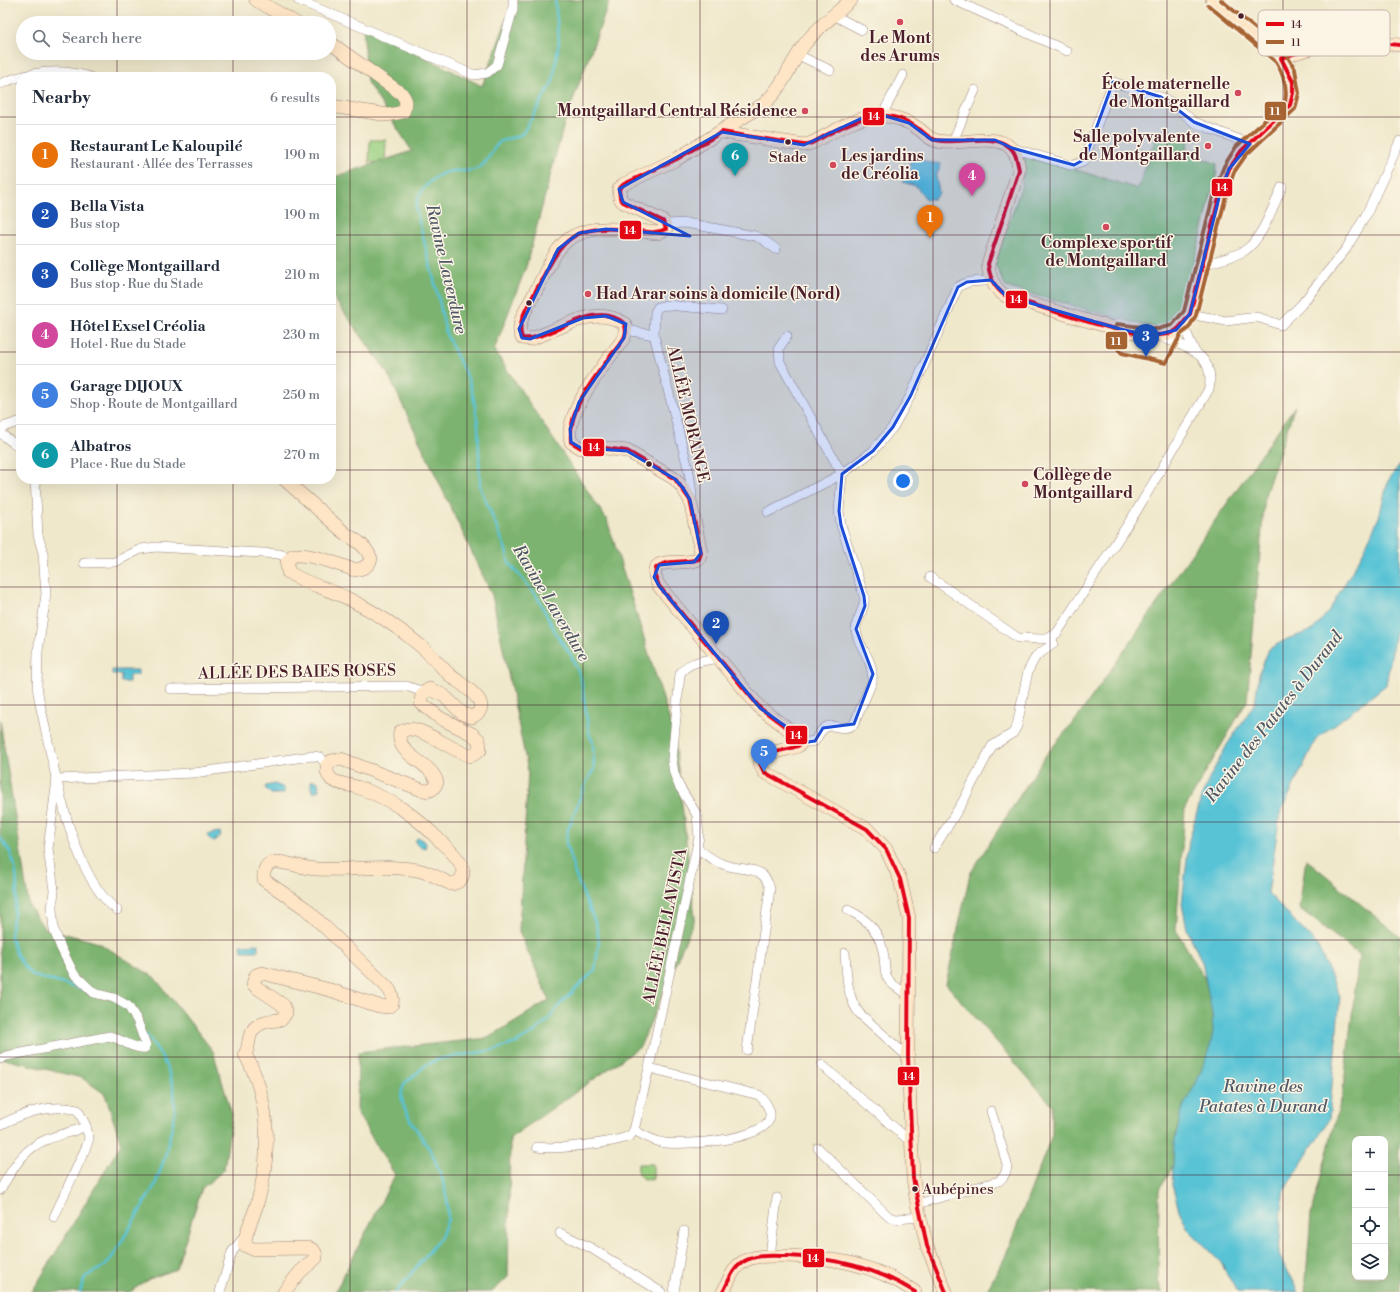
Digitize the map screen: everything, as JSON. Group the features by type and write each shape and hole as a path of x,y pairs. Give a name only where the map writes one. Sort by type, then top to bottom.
{"street":[{"path":"256,0 284,16"},
{"path":"298,0 336,16"},
{"path":"336,16 474,75 487,73 497,65 513,9 513,0"},
{"path":"776,250 762,239 755,236 686,223 666,224 663,221 623,202 620,198 619,189 624,184 677,159 722,132 770,99 815,31 851,0"},
{"path":"954,0 1067,51"},
{"path":"1212,0 1258,39"},
{"path":"833,15 862,30"},
{"path":"1390,44 1400,45"},
{"path":"336,47 402,94 406,99 406,105 403,112 388,115 336,107"},
{"path":"798,55 830,70"},
{"path":"1012,148 1016,155 1019,170 988,264 991,280 1000,292 1006,296 1144,335 1159,336 1168,334 1183,325 1190,314 1221,190 1229,169 1241,151 1290,105 1293,93 1293,82 1290,71 1279,56"},
{"path":"1281,58 1286,56"},
{"path":"882,115 903,75"},
{"path":"0,84 16,79"},
{"path":"722,132 804,144 812,143 862,118 882,115 909,123 932,140 995,140 1005,143 1012,148 1074,165 1083,162 1113,82 1161,98 1172,104 1194,122 1250,144"},
{"path":"953,141 975,90"},
{"path":"1190,314 1226,321 1258,317 1281,325 1301,305 1346,249 1366,215 1399,148"},
{"path":"1202,265 1238,254 1247,248 1262,229 1282,187"},
{"path":"666,224 666,229 658,233 591,229 569,239 558,249 525,312 519,329 522,338 530,339 583,318 606,316 624,323 626,330 624,338 579,402 570,429 571,442 581,448 598,447 627,451 675,479 683,488 690,500 700,548 699,559 688,563 662,563 656,568 654,577 659,586 760,708 796,734 801,743"},
{"path":"768,512 842,474 873,451 893,427 910,395 958,287 967,282 983,282 991,280"},
{"name":"ALLÉE MORANGE","path":"690,500 692,494 689,472 654,334 655,312 658,307 666,305 722,310"},
{"path":"1183,325 1185,333 1195,352"},
{"name":"ALLÉE MORANGE","path":"626,330 654,334"},
{"path":"787,336 779,348 780,362 842,474 839,511 845,539 864,596 865,606 857,621 856,629 872,667 872,682 854,724 846,728 835,726 827,727 820,730 815,741 801,743 788,750 765,756 760,764 762,768 776,780 867,829 886,848 900,879 909,918 908,1057 910,1142 918,1210 927,1246 946,1292"},
{"path":"930,577 1018,638 1039,639 1052,636 1057,632 1137,510 1209,389 1210,375 1208,364 1195,352 1159,336"},
{"path":"0,428 16,423"},
{"path":"0,433 16,445"},
{"path":"35,484 38,534 43,553 46,594 38,652 37,687 64,815 86,871 101,896 117,910"},
{"path":"290,484 347,535 359,542 368,552 370,559 366,566 354,570 303,554 293,555 289,558 286,566 288,572 298,578 349,599 402,632 451,676 475,695 480,702 481,709 472,717 463,714 443,694 430,689 424,692 421,697 421,703 440,718 472,734 480,740 480,750 471,756 462,754 418,731 408,729 400,732 399,740 403,749 434,774 436,782 433,790 429,792 341,759 331,761 327,765"},
{"path":"84,563 115,562 141,550 156,547 279,554 289,558"},
{"path":"934,848 962,803 992,746 1014,732 1017,726 1028,671 1036,656 1053,644 1052,636"},
{"name":"ALLÉE BELLAVISTA","path":"634,1130 650,1068 698,849 699,837 697,816 679,786 674,773 672,760 680,674 692,664 718,658"},
{"name":"ALLÉE DES BAIES ROSES","path":"170,689 406,686 424,692"},
{"path":"57,779 194,773 311,756 320,757 327,765 327,773 332,780 357,787 392,802 411,813 452,853 461,864 463,871 462,878 458,883 451,884 418,870 392,868 316,869 275,862 267,865 263,872 264,880 305,908 392,992 393,997 392,1004 388,1007 379,1006 356,997 281,977 262,973 256,975 253,979 253,984 256,987 283,1005 286,1014 281,1020 267,1021 254,1029 250,1034 248,1050 245,1054 250,1063 266,1112 267,1146 264,1179 244,1244 253,1249 307,1248 315,1252 316,1258 300,1272 284,1292"},
{"path":"0,1059 6,1056 110,1036 124,1040 136,1048 145,1048 146,1045 137,1020 128,1006 114,998 94,993 74,974 60,948 54,930 52,910 54,890 48,848 57,779"},
{"path":"698,849 723,865 757,871 766,878 769,884 770,889 747,1050"},
{"path":"848,910 859,915 874,929 882,945 888,979 894,986 908,994"},
{"path":"846,953 850,994 853,1004 859,1013 908,1057"},
{"path":"822,1065 910,1142"},
{"path":"537,1147 550,1149 618,1140 630,1136 634,1130 646,1137 661,1142 698,1143 750,1134 768,1124 770,1116 768,1106 759,1095 650,1068"},
{"path":"0,1126 36,1110 67,1108 78,1110 86,1126 89,1138 54,1218"},
{"path":"818,1148 889,1218 897,1219 999,1181 1004,1177 1007,1164 991,1111"},
{"path":"0,1190 28,1149 46,1140 86,1126"},
{"path":"770,1256 777,1198"},
{"path":"674,1292 684,1231"},
{"path":"560,1233 591,1248 661,1292"},
{"path":"220,1292 232,1252 246,1234"},
{"path":"723,1292 731,1274 743,1261 770,1256 828,1258 862,1266 899,1281 915,1292"}],"highlighted area":[{"path":"1113,82 1161,97 1194,122 1250,144 1229,169 1221,190 1190,314 1176,330 1151,336 1120,329 1006,296 991,280 967,282 958,287 911,395 893,427 873,451 842,474 839,511 841,525 864,596 865,606 856,629 873,674 854,724 823,728 815,741 801,743 796,734 760,708 659,586 654,577 659,565 694,562 701,553 690,500 683,488 675,479 627,451 581,448 571,442 570,429 579,402 624,338 626,324 606,316 583,318 530,339 522,338 519,329 558,249 579,233 606,229 690,236 623,202 619,189 722,132 804,145 862,118 882,115 909,123 932,140 995,140 1012,148 1074,165 1085,159"}],"green space":[{"path":"514,0 610,0 564,124 526,267 494,350 607,520 674,734 695,918 640,1047 510,1138 508,1277 492,1292 335,1292 395,1175 357,1113 358,1052 488,1038 549,1000 519,931 528,771 492,595 387,372 336,301 336,176 412,151 367,82 363,26 482,86"},
{"name":"Complexe sportif de Montgaillard","path":"1158,131 1189,141 1186,152 1217,164 1216,176 1181,316 1157,329 1006,287 995,264 1022,185 1024,158 1028,155 1138,189"},
{"path":"370,140 386,140 385,163 369,162"},
{"path":"1295,406 1265,495 1247,701 1185,808 1176,930 1244,1045 1159,1190 1158,1281 1162,1292 986,1292 1005,1257 1052,1135 1052,1105 946,984 970,874 1045,756 1077,718"},
{"path":"0,720 29,906 44,928 99,943 154,977 213,1051 232,1115 224,1170 202,1188 176,1269 149,1279 130,1292 32,1292 121,1144 105,1094 82,1078 0,1058"},
{"path":"1306,859 1400,937 1400,1292 1305,1292 1311,1214 1343,1092 1359,955 1299,908"},
{"path":"638,1164 653,1164 653,1179 644,1180 638,1174"}],"water":[{"path":"914,157 920,157 926,162 941,164 936,176 939,193 934,199 926,199 916,186 902,182 911,169 909,164"},
{"name":"Ravine des Patates à Durand","path":"1400,464 1400,630 1397,631 1393,645 1386,685 1316,739 1280,814 1268,893 1317,945 1340,996 1329,1119 1283,1193 1279,1255 1298,1292 1237,1292 1220,1261 1188,1229 1179,1210 1172,1185 1174,1143 1183,1107 1196,1083 1209,1052 1213,1032 1212,1013 1202,962 1187,929 1182,904 1189,840 1201,798 1210,777 1227,745 1255,703 1259,674 1269,649 1287,639 1313,630 1329,611 1363,552 1379,517 1388,481"},
{"path":"112,670 138,670 138,675 129,675 129,682 121,682 121,674 112,674"},
{"path":"314,780 318,782 319,790 314,793 311,789 311,781"},
{"path":"275,784 284,788 284,794 271,794 265,788 266,786"},
{"path":"220,832 221,836 213,842 207,834"},
{"path":"418,837 426,843 425,848 417,845 415,841"},
{"path":"258,944 258,951 242,951 241,945"}],"waterway":[{"name":"Ravine Laverdure","path":"396,1292 441,1237 448,1219 447,1199 442,1178 432,1153 404,1108 401,1095 404,1084 426,1065 439,1059 494,1050 516,1043 533,1033 549,1019 560,1004 595,970 599,942 596,924 576,877 566,843 567,832 585,785 594,769 593,743 589,733 581,678 571,655 558,637 536,595 509,563 505,547 480,487 478,425 474,400 469,381 446,334 416,209 419,196 427,184 432,180 451,171 476,170 485,162 500,142 523,133 553,81 559,41 555,0"},
{"path":"0,838 10,853 16,871 17,889 15,911 11,927 11,939 18,957 25,968 34,976 86,990"},
{"path":"80,1292 85,1277 105,1266 113,1256 155,1185 165,1157 175,1113 174,1089 168,1070 159,1052 146,1034"}],"transit line":[{"name":"11","path":"1221,0 1258,31"},
{"name":"11","path":"1208,5 1258,47"},
{"name":"14","path":"1390,44 1400,45"},
{"name":"11","path":"1195,317 1188,329 1181,334 1166,363 1122,353 1118,349 1114,329 1117,324 1158,329 1172,325 1184,311 1215,189 1224,166 1236,147 1285,102 1285,81 1276,62 1269,56"},
{"name":"14","path":"1281,58 1287,56"},
{"name":"11","path":"1196,315 1227,192 1234,172 1246,155 1295,109 1299,93 1295,69 1287,56"},
{"name":"14","path":"722,132 804,145 812,143 835,130 859,120 876,116 887,116 904,120 936,140 993,140 1001,142 1013,151 1016,156 1019,170 988,264 991,278 998,290 1006,296 1064,315 1111,328 1133,333 1152,335 1168,334 1178,329 1190,314 1221,190 1229,169 1241,151 1290,105 1293,93 1293,82 1281,58"},
{"name":"14","path":"722,132 677,159 624,184 619,189 620,198 623,202 663,221 666,229 657,232 610,229 593,230 580,233 561,247 524,313 521,325 522,338 547,334 586,317 599,315 612,316 624,323 626,330 624,338 588,387 577,408 571,430 571,442 581,448 598,447 627,451 675,479 690,500 701,553 699,559 665,563 656,568 655,575 659,586 760,708 799,737 801,743 798,746 772,753 763,759 760,763 764,772 867,829 886,849 900,879 909,918 908,1057 913,1178 927,1246 946,1292"},
{"name":"14","path":"723,1292 731,1276 739,1265 748,1259 771,1256 805,1257 854,1265 885,1276 915,1292"}],"place":[{"name":"Le Mont des Arums","path":"900,22"},
{"name":"École maternelle de Montgaillard","path":"1238,93"},
{"name":"Montgaillard Central Résidence","path":"805,111"},
{"name":"Stade","path":"788,142"},
{"name":"Salle polyvalente de Montgaillard","path":"1208,146"},
{"name":"Les jardins de Créolia","path":"833,165"},
{"name":"Albatros","path":"735,176"},
{"name":"Hôtel Exsel Créolia","path":"972,196"},
{"name":"Complexe sportif de Montgaillard","path":"1106,227"},
{"name":"Restaurant Le Kaloupilé","path":"930,238"},
{"name":"Had Arar soins à domicile (Nord)","path":"588,294"},
{"name":"Collège Montgaillard","path":"1146,357"},
{"name":"Collège de Montgaillard","path":"1025,484"},
{"name":"Bella Vista","path":"716,644"},
{"name":"Garage DIJOUX","path":"764,772"},
{"name":"Aubépines","path":"915,1189"}]}
